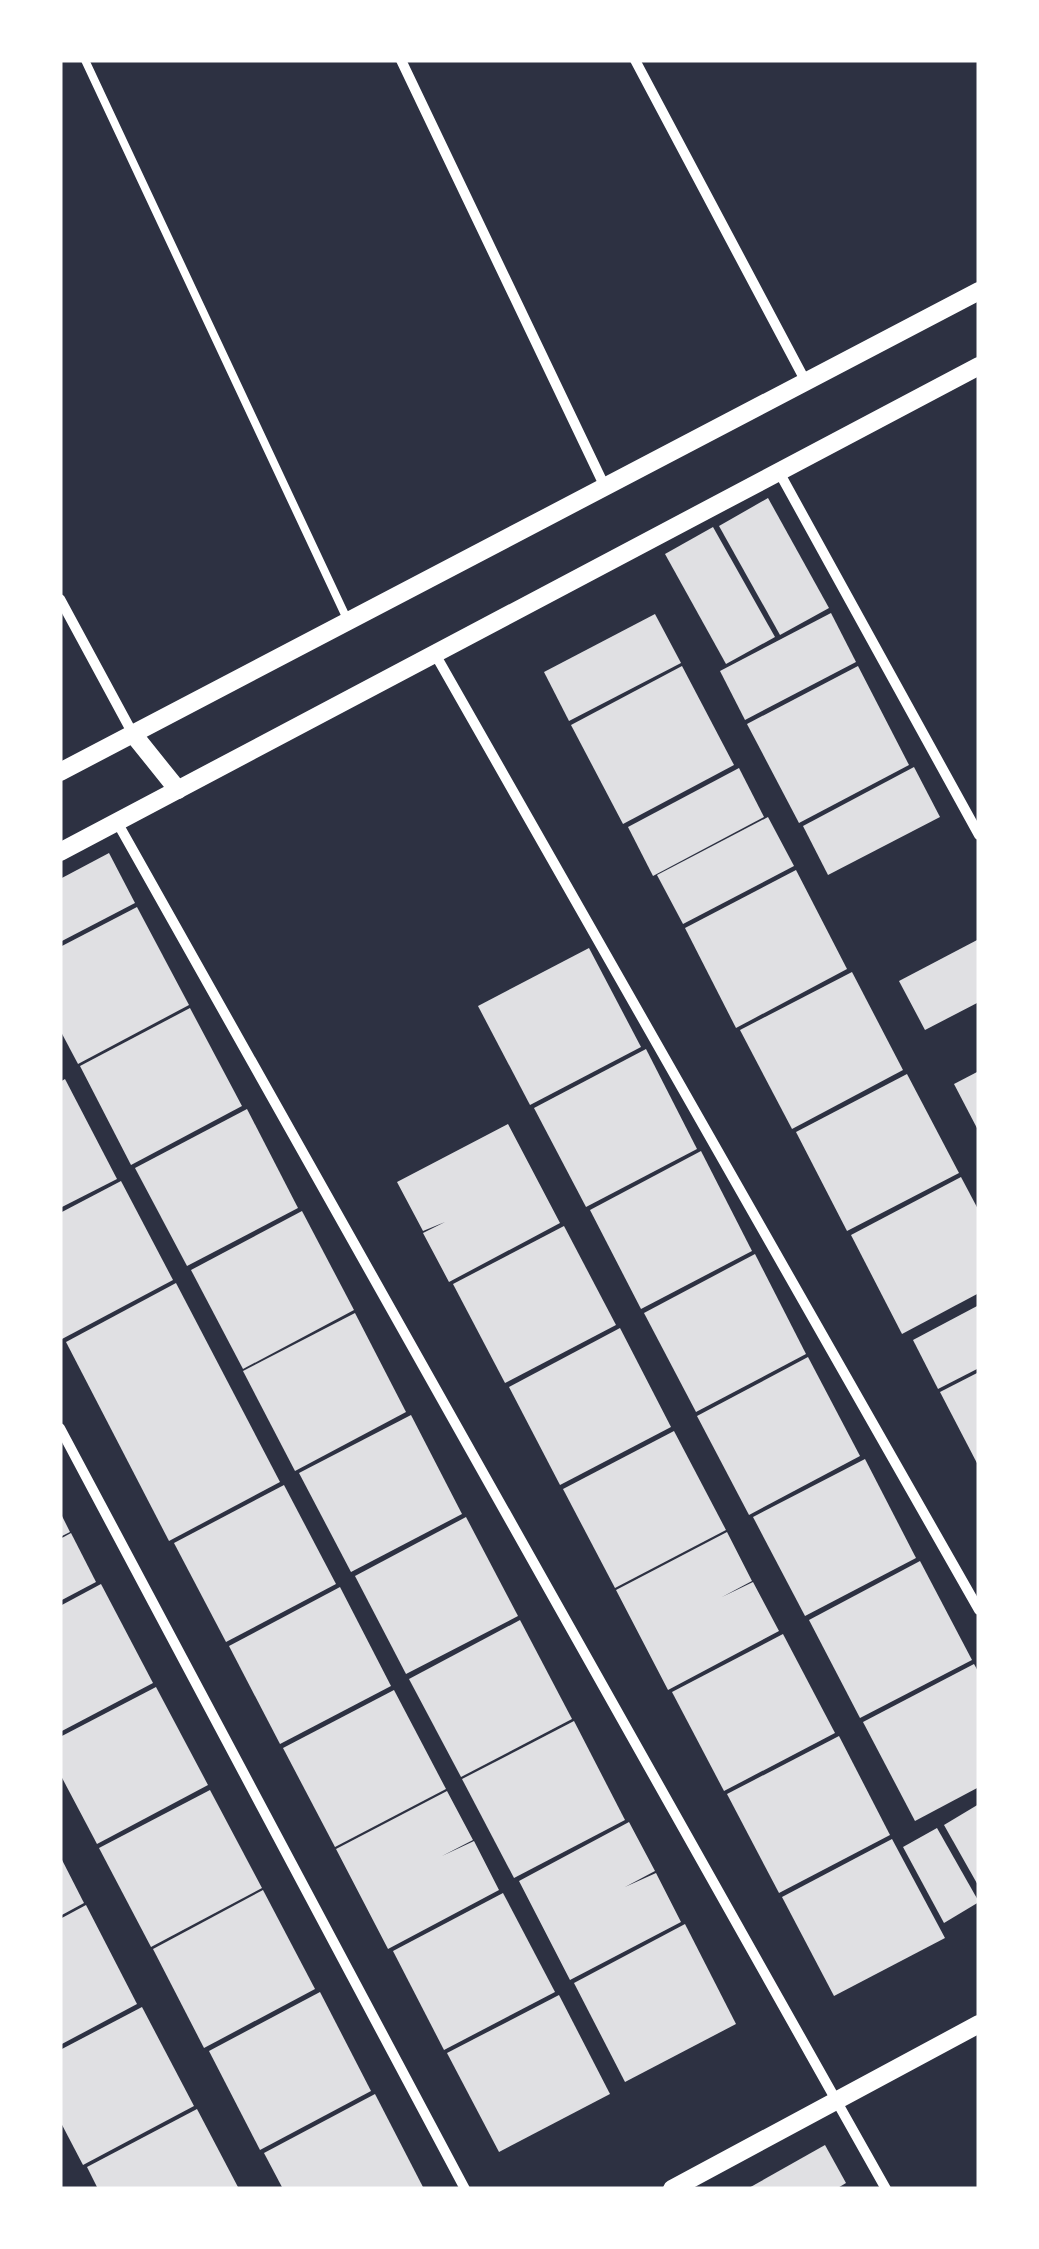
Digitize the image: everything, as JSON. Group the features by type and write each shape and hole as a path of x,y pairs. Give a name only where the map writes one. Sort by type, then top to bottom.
{"street":[{"path":"401,60 605,487"},
{"path":"634,60 806,382"},
{"path":"60,772 979,292"},
{"path":"60,852 979,366"},
{"path":"778,472 979,835"},
{"path":"60,600 133,734 178,790"},
{"path":"435,654 979,1610"},
{"path":"116,822 886,2189"},
{"path":"60,1428 465,2189"},
{"path":"672,2189 979,2024"}],"lane":[{"path":"84,60 348,621"}],"building":[{"path":"768,498 829,608 780,635 719,526"},
{"path":"713,527 775,637 726,664 665,554"},
{"path":"831,613 856,662 745,720 720,671"},
{"path":"655,614 681,663 569,721 544,672"},
{"path":"682,666 734,765 623,824 571,725"},
{"path":"858,666 909,765 799,823 747,724"},
{"path":"914,767 940,817 828,875 803,826"},
{"path":"739,768 764,817 653,876 628,827"},
{"path":"768,817 794,866 683,924 657,875"},
{"path":"109,853 135,903 60,942 60,879"},
{"path":"796,870 847,969 736,1028 685,928"},
{"path":"137,907 189,1005 78,1064 60,1030 60,947"},
{"path":"979,939 979,1002 925,1030 899,981"},
{"path":"589,948 641,1047 530,1105 478,1006"},
{"path":"852,972 903,1070 792,1129 740,1030"},
{"path":"190,1008 242,1106 131,1165 80,1066"},
{"path":"646,1049 697,1149 586,1207 534,1108"},
{"path":"979,1071 979,1132 954,1084"},
{"path":"907,1074 959,1173 847,1231 796,1132"},
{"path":"65,1079 117,1179 60,1208 60,1082"},
{"path":"247,1109 298,1208 187,1266 135,1168"},
{"path":"508,1124 560,1223 449,1282 423,1233 445,1222 423,1231 397,1182"},
{"path":"701,1151 752,1251 641,1309 590,1210"},
{"path":"961,1177 979,1211 979,1293 902,1334 851,1235"},
{"path":"121,1181 173,1280 62,1339 60,1213"},
{"path":"302,1211 354,1310 243,1369 191,1270"},
{"path":"564,1226 616,1325 505,1383 453,1284"},
{"path":"755,1254 806,1354 696,1412 644,1313"},
{"path":"176,1283 280,1482 169,1541 66,1342"},
{"path":"979,1305 979,1368 938,1389 913,1340"},
{"path":"355,1313 406,1412 295,1471 243,1371"},
{"path":"620,1328 671,1427 560,1485 509,1387"},
{"path":"808,1357 860,1456 749,1515 697,1416"},
{"path":"979,1372 979,1467 940,1392"},
{"path":"411,1415 462,1514 351,1572 299,1473"},
{"path":"674,1431 726,1530 615,1588 563,1489"},
{"path":"865,1459 916,1558 805,1616 753,1517"},
{"path":"284,1485 336,1584 226,1642 174,1543"},
{"path":"60,1512 70,1532 60,1537"},
{"path":"466,1517 518,1616 406,1674 355,1576"},
{"path":"727,1532 752,1581 722,1597 753,1582 779,1631 668,1690 616,1590"},
{"path":"71,1533 96,1582 60,1601 60,1539"},
{"path":"920,1561 972,1660 860,1718 809,1620"},
{"path":"101,1584 153,1683 60,1732 60,1606"},
{"path":"340,1587 391,1686 280,1744 229,1646"},
{"path":"520,1620 572,1719 461,1777 409,1679"},
{"path":"783,1634 835,1733 724,1791 672,1692"},
{"path":"974,1664 979,1673 979,1787 915,1821 863,1722"},
{"path":"156,1687 208,1785 97,1844 60,1774 60,1737"},
{"path":"394,1690 446,1789 335,1847 283,1748"},
{"path":"574,1721 625,1820 514,1878 462,1779"},
{"path":"839,1736 890,1835 779,1893 727,1794"},
{"path":"210,1790 262,1888 151,1947 99,1848"},
{"path":"447,1791 473,1840 442,1856 474,1841 499,1890 388,1949 336,1849"},
{"path":"979,1804 979,1887 944,1825"},
{"path":"629,1822 655,1871 625,1887 656,1873 681,1922 570,1980 519,1881"},
{"path":"937,1828 979,1902 944,1923 903,1847"},
{"path":"892,1839 945,1938 834,1996 782,1897"},
{"path":"60,1856 84,1903 60,1916"},
{"path":"263,1890 315,1989 204,2048 153,1949"},
{"path":"503,1893 555,1992 444,2050 393,1951"},
{"path":"86,1905 137,2004 60,2045 60,1919"},
{"path":"685,1924 736,2024 625,2082 574,1983"},
{"path":"320,1992 371,2091 260,2150 209,2051"},
{"path":"559,1995 610,2094 499,2152 447,2053"},
{"path":"142,2007 194,2106 83,2165 60,2121 60,2050"},
{"path":"375,2094 424,2189 283,2189 264,2153"},
{"path":"197,2109 239,2189 98,2189 87,2167"},
{"path":"825,2145 846,2183 836,2189 747,2189"}]}
